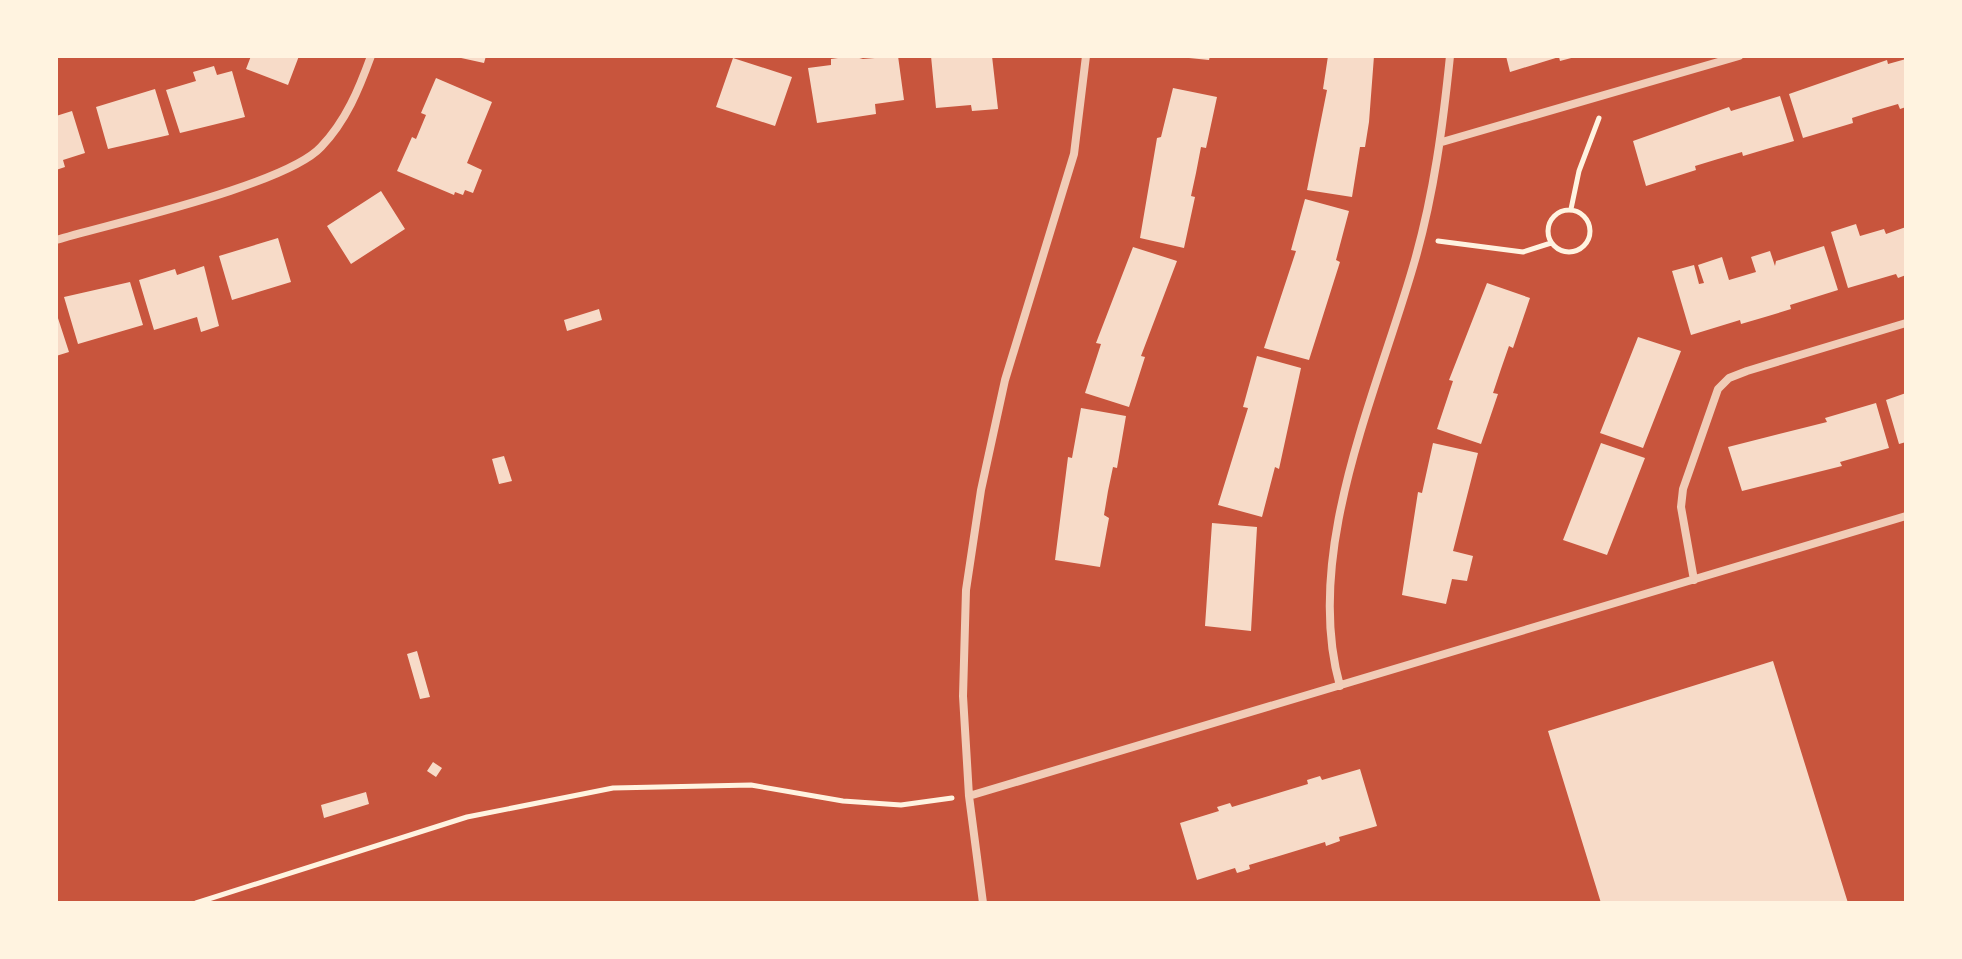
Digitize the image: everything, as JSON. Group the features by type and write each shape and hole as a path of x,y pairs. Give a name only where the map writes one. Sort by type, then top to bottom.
{"street":[{"path":"56,240 280,174 320,149 354,103 371,56"},
{"path":"983,903 969,796 963,696 966,590 981,490 1005,380 1074,154 1086,56"},
{"path":"1340,686 1333,661 1328,594 1333,556 1353,467 1420,238 1442,142 1450,56"},
{"path":"1442,142 1739,56"},
{"path":"1694,580 1682,498 1718,389 1729,378 1747,371 1906,323"},
{"path":"969,796 1906,516"}],"path":[{"path":"1571,209 1579,171 1608,95"},
{"path":"1420,238 1523,252 1551,243 1569,252 1587,242 1588,221 1571,209 1558,212 1549,223 1551,243"},
{"path":"196,903 467,817 613,788 751,785 843,801 901,805 969,796"}],"building":[{"path":"251,56 299,56 288,85 246,69"},
{"path":"452,56 486,56 484,63"},
{"path":"852,56 863,59 898,56 904,100 875,104 876,114 817,123 808,68 831,65 831,59"},
{"path":"931,56 992,56 998,109 972,111 971,105 936,108"},
{"path":"1189,56 1210,56 1209,60"},
{"path":"1328,56 1374,56 1369,122 1365,147 1360,147 1352,197 1307,190 1327,90 1323,89"},
{"path":"1506,56 1575,57 1560,61 1559,57 1510,72"},
{"path":"733,58 792,77 775,126 716,107"},
{"path":"1906,59 1906,107 1900,109 1898,104 1874,111 1852,118 1853,123 1803,138 1789,94 1887,60 1888,64"},
{"path":"214,66 217,75 232,71 245,117 180,133 166,90 196,81 193,72"},
{"path":"436,78 492,102 467,163 482,170 473,193 465,190 463,195 455,192 454,195 397,171 412,137 416,139 426,115 421,113"},
{"path":"1173,88 1217,97 1206,148 1201,147 1184,248 1140,238 1157,138 1161,137"},
{"path":"155,89 169,135 108,149 96,107"},
{"path":"1780,96 1794,141 1743,156 1742,152 1718,159 1695,166 1696,170 1646,186 1633,141 1729,107 1731,111"},
{"path":"72,111 85,153 63,160 65,167 56,170 56,116"},
{"path":"381,191 405,229 351,264 327,226"},
{"path":"1305,199 1349,211 1336,260 1340,262 1309,360 1264,348 1296,251 1291,250"},
{"path":"1856,224 1860,236 1884,229 1886,234 1906,227 1906,275 1898,278 1896,274 1848,288 1831,232"},
{"path":"278,238 291,282 232,300 219,256"},
{"path":"1824,246 1838,290 1790,305 1791,309 1765,317 1741,324 1740,320 1691,335 1672,271 1694,265 1699,284 1704,283 1698,265 1722,257 1729,280 1756,272 1751,257 1770,251 1775,266 1776,261"},
{"path":"1133,247 1177,261 1141,356 1145,357 1129,407 1085,393 1101,344 1096,343"},
{"path":"204,266 219,326 201,332 197,317 154,330 139,280 175,269 177,275"},
{"path":"130,282 143,325 78,344 64,297"},
{"path":"1487,283 1530,298 1513,348 1509,346 1501,369 1493,393 1498,394 1481,444 1437,429 1453,381 1449,380"},
{"path":"599,309 602,320 567,331 564,320"},
{"path":"56,312 69,352 56,356"},
{"path":"1638,337 1681,351 1643,448 1600,433"},
{"path":"1257,356 1301,368 1279,469 1275,467 1262,517 1218,505 1248,408 1243,407"},
{"path":"1906,393 1906,442 1899,444 1886,400"},
{"path":"1876,403 1889,448 1840,462 1842,466 1742,491 1728,447 1827,422 1825,418"},
{"path":"1081,408 1126,416 1117,468 1113,467 1108,491 1104,515 1109,518 1100,567 1055,560 1068,457 1072,458"},
{"path":"1433,443 1478,453 1453,551 1473,556 1467,581 1452,579 1446,604 1402,595 1418,492 1422,493"},
{"path":"1601,443 1645,458 1607,555 1563,540"},
{"path":"504,456 512,481 499,484 492,459"},
{"path":"1212,523 1257,527 1251,631 1205,626"},
{"path":"417,651 430,697 420,699 407,654"},
{"path":"1773,661 1848,903 1601,903 1548,731"},
{"path":"433,762 442,768 436,777 427,771"},
{"path":"1360,769 1377,826 1339,837 1340,841 1326,846 1325,842 1249,865 1250,869 1237,873 1235,868 1197,880 1180,823 1219,811 1217,807 1230,803 1232,807 1308,784 1307,780 1320,776 1322,780"},
{"path":"366,792 369,804 324,818 321,805"}]}
